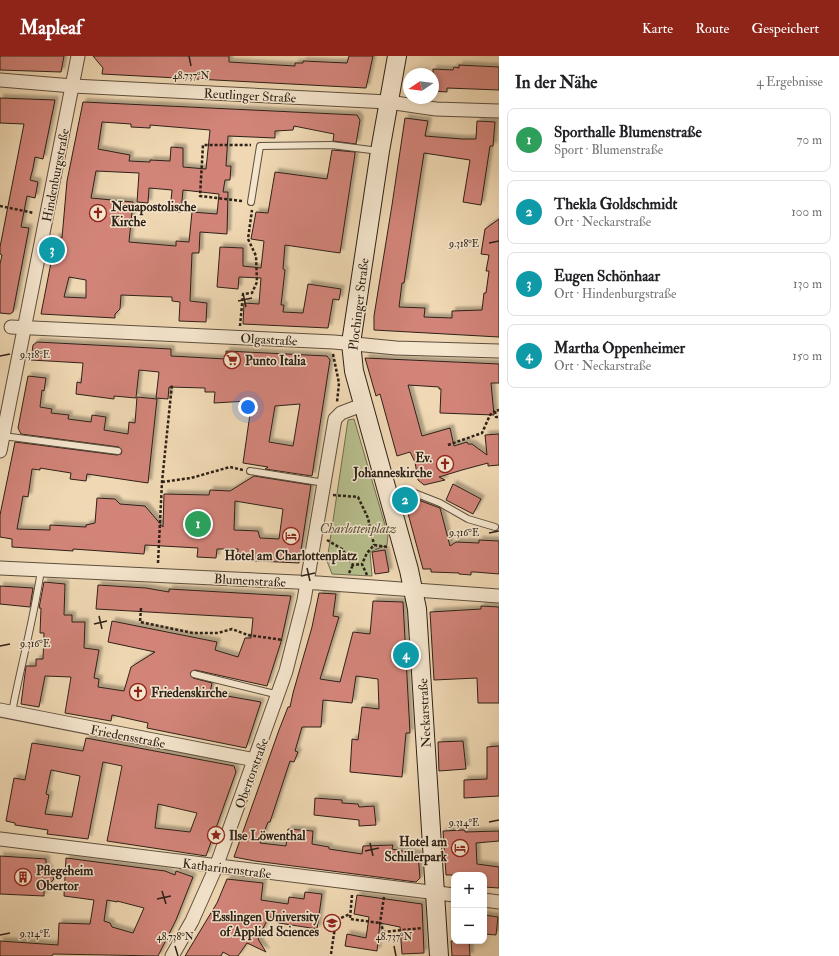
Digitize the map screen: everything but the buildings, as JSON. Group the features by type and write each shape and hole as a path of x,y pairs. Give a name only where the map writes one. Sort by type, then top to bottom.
{"street":[{"name":"Hindenburgstraße","path":"0,451 3,436 14,331 27,313 78,56"},
{"name":"Plochinger Straße","path":"362,405 354,371 342,343 397,56"},
{"name":"Reutlinger Straße","path":"0,80 72,86 388,102 436,109 499,111"},
{"path":"27,313 30,323 40,328"},
{"name":"Olgastraße","path":"14,331 40,328 342,343 396,348 499,351"},
{"path":"307,582 335,419 341,413 362,405"},
{"name":"Neckarstraße","path":"362,405 402,545 413,589 419,630 439,956"},
{"name":"Blumenstraße","path":"0,568 307,582 499,596"},
{"name":"Obertorstraße","path":"172,956 192,921 216,867 279,695 294,642 307,582"},
{"name":"Friedensstraße","path":"6,711 255,760"},
{"name":"Katharinenstraße","path":"0,839 216,867 451,895"},
{"path":"487,900 499,902"}],"lane":[{"path":"251,202 260,146 332,146 380,151"},
{"path":"3,436 118,452"},
{"path":"250,471 324,488"},
{"path":"388,494 412,492 440,503 468,520 495,527"},
{"path":"6,711 34,616 41,570"},
{"path":"194,674 279,695"}],"path":[{"path":"240,338 243,294 252,293 257,282 256,256 248,239 251,202 200,196 203,145 246,144 260,146"},
{"path":"0,206 47,216"},
{"path":"335,419 339,383 333,356 342,343"},
{"path":"157,576 162,482 172,384"},
{"path":"448,445 482,433 490,415 499,410"},
{"path":"495,411 496,417 498,417"},
{"path":"162,482 191,478 230,467 250,471"},
{"path":"324,488 358,497 368,518 374,545"},
{"path":"315,533 342,549 353,565 362,564"},
{"path":"374,545 384,548 402,545"},
{"path":"362,564 367,553 374,545"},
{"path":"362,564 366,571 368,586"},
{"path":"141,608 140,622 147,624 193,633 218,634 232,629 248,635 285,640"},
{"path":"354,883 350,919 380,923"},
{"path":"385,887 380,923 385,933 400,930 437,928"},
{"path":"331,954 336,920 350,914"}],"green space":[{"name":"Charlottenplatz","path":"354,419 388,535 387,545 370,552 372,576 332,574 327,561 348,420"}],"place":[{"name":"Neuapostolische Kirche","path":"98,213"},
{"name":"Eugen Schönhaar","path":"52,250"},
{"name":"Punto Italia","path":"232,360"},
{"name":"Ev. Johanneskirche","path":"445,464"},
{"name":"Thekla Goldschmidt","path":"405,500"},
{"name":"Sporthalle Blumenstraße","path":"198,524"},
{"name":"Hotel am Charlottenplatz","path":"291,536"},
{"name":"Martha Oppenheimer","path":"406,655"},
{"name":"Friedenskirche","path":"138,692"},
{"name":"Ilse Löwenthal","path":"216,835"},
{"name":"Hotel am Schillerpark","path":"460,848"},
{"name":"Pflegeheim Obertor","path":"23,877"},
{"name":"Esslingen University of Applied Sciences","path":"332,923"}]}
